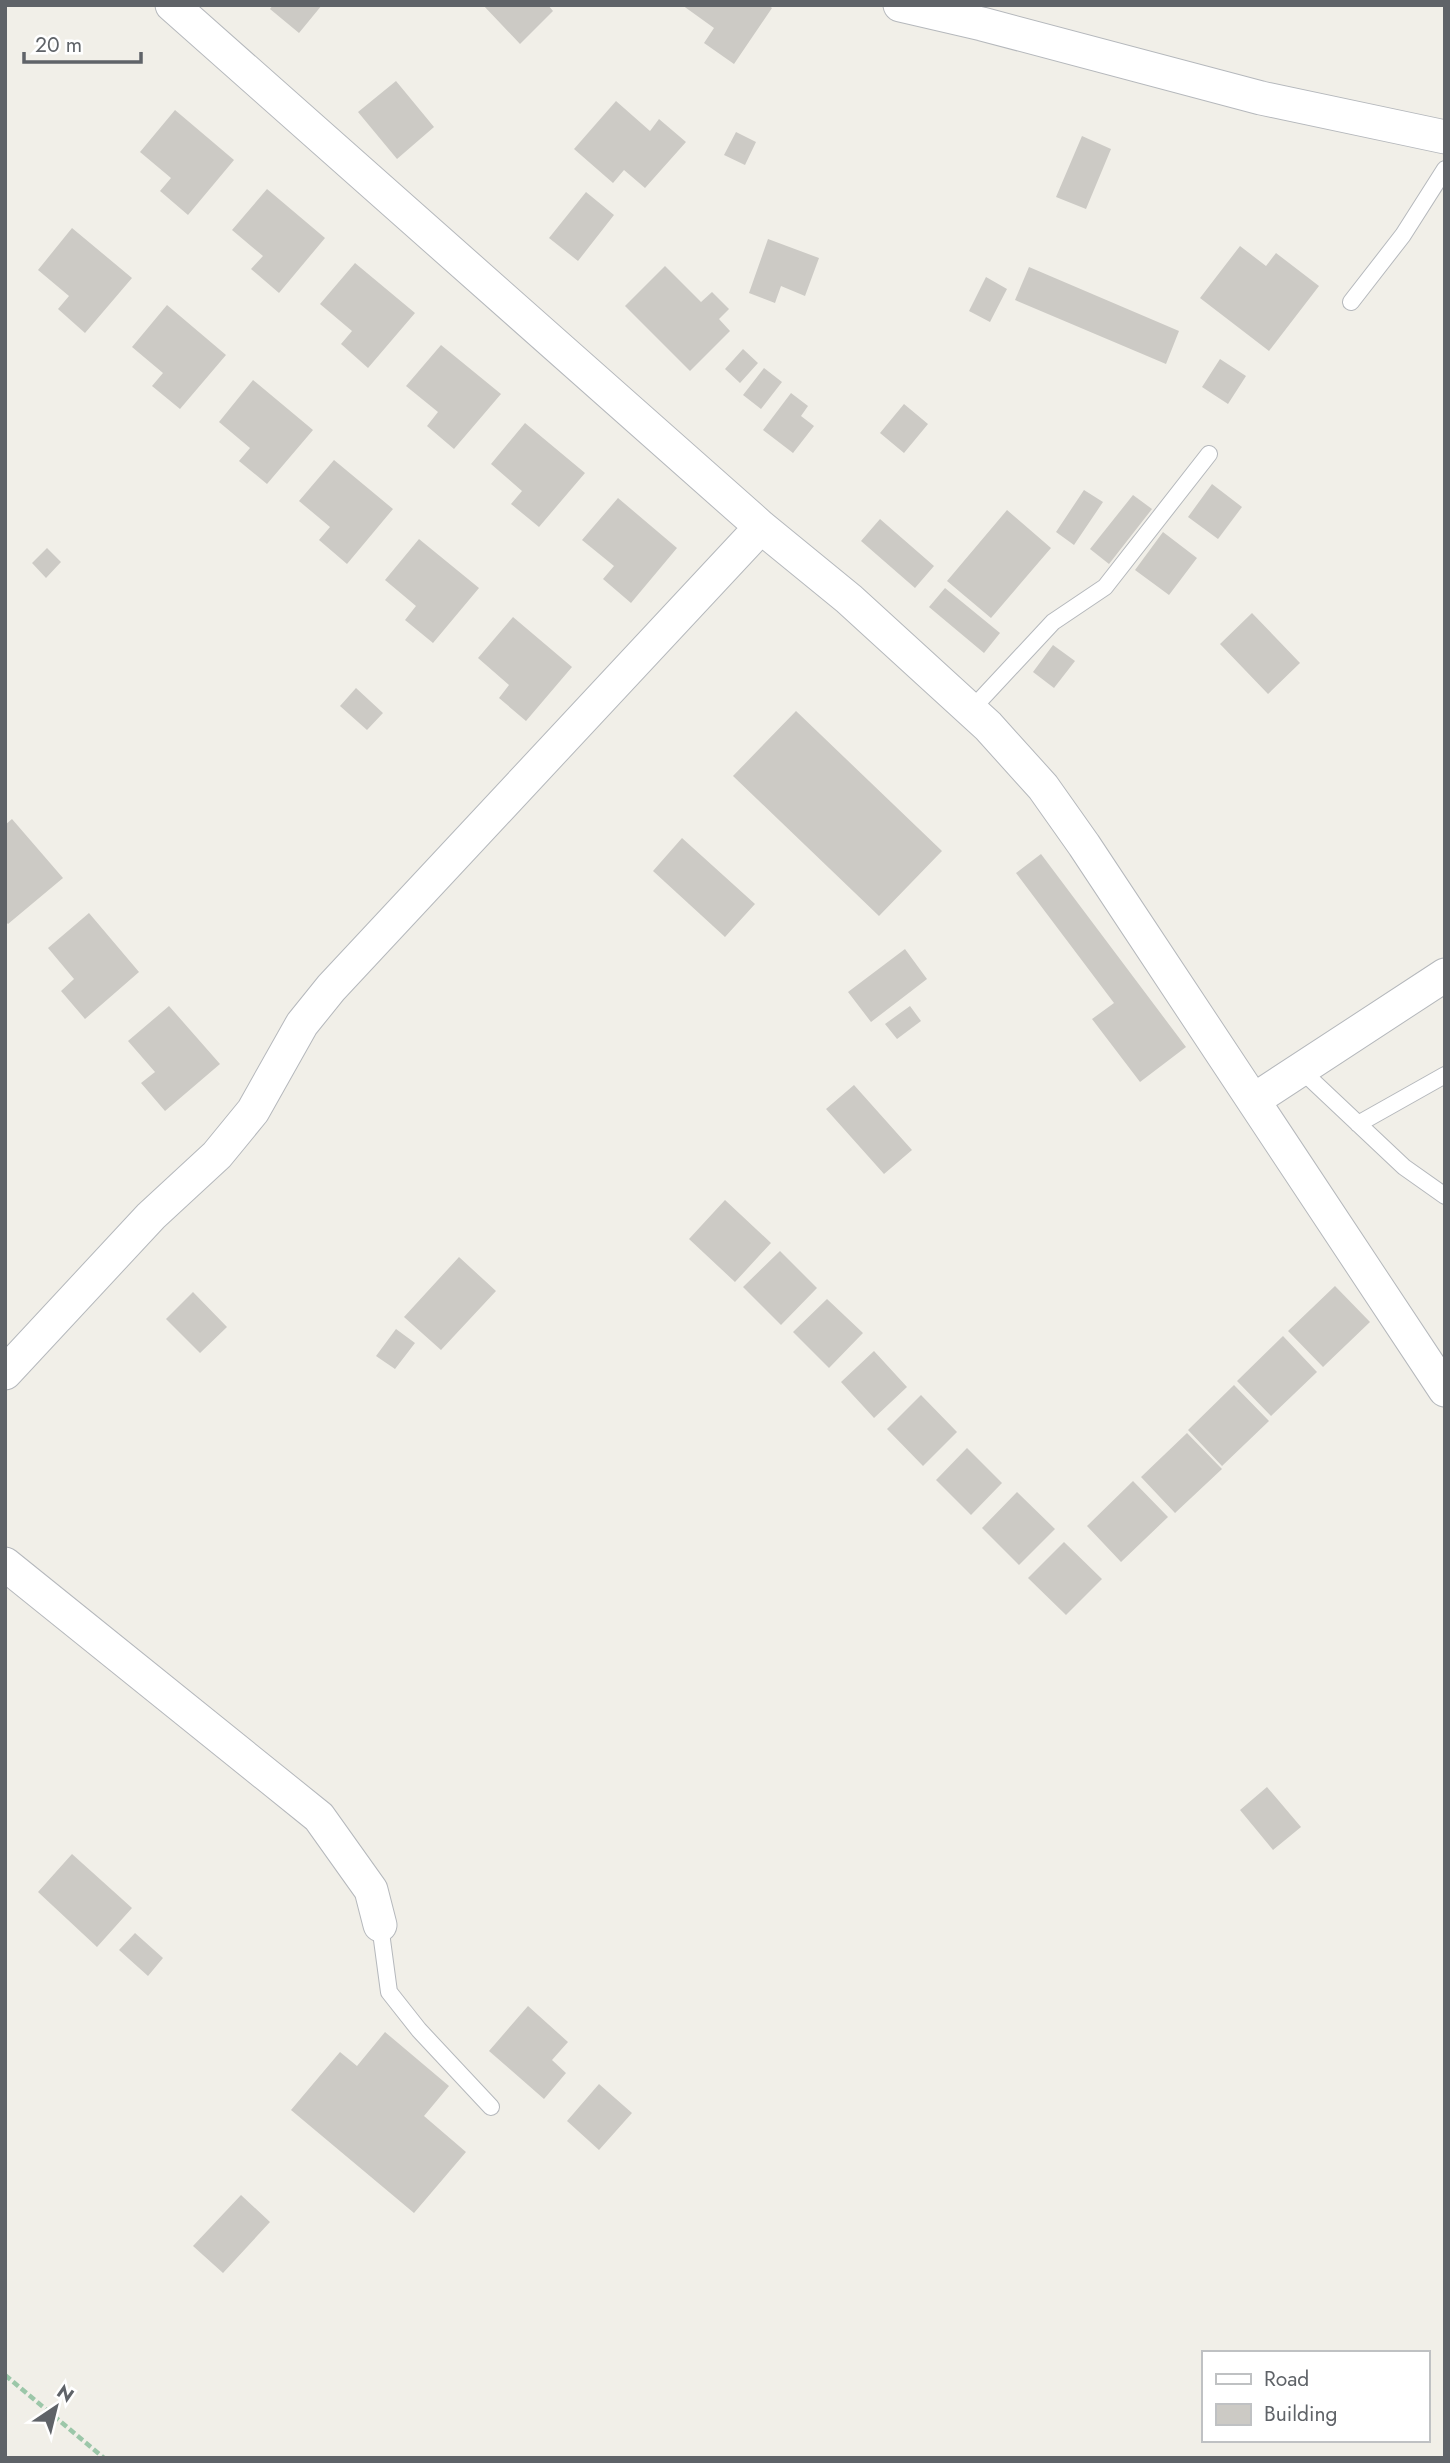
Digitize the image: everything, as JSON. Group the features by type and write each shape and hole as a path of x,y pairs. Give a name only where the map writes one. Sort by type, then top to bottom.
{"street":[{"path":"172,5 761,527 849,598 971,710 1043,786 1445,1390"},
{"path":"900,5 1261,97 1445,137"},
{"path":"5,1373 151,1216 217,1155 253,1111 302,1024 331,988 761,527"},
{"path":"1254,1100 1445,975"},
{"path":"5,1564 319,1818 371,1890 380,1925"}],"lane":[{"path":"1351,302 1403,235 1445,169"},
{"path":"971,710 1053,622 1105,586 1209,454"},
{"path":"1300,1069 1404,1167 1445,1196"},
{"path":"1358,1124 1445,1075"},
{"path":"380,1925 389,1992 419,2030 491,2107"}],"path":[{"path":"5,2375 104,2458"}],"building":[{"path":"273,5 322,5 299,33 270,9"},
{"path":"483,5 548,5 553,11 520,44"},
{"path":"682,5 768,5 772,8 734,64 704,43 714,28"},
{"path":"396,81 434,127 397,159 358,112"},
{"path":"616,101 650,131 659,119 686,142 645,188 624,170 613,183 574,149"},
{"path":"175,110 234,160 188,215 160,191 171,178 140,152"},
{"path":"736,132 756,142 745,165 724,155"},
{"path":"1082,136 1111,149 1086,209 1056,197"},
{"path":"267,189 325,238 279,293 251,269 263,256 232,230"},
{"path":"586,192 614,215 578,261 549,238"},
{"path":"72,228 132,278 85,333 58,309 69,296 38,270"},
{"path":"768,239 819,258 805,296 781,286 775,303 749,293"},
{"path":"1240,246 1266,266 1276,253 1319,286 1269,351 1200,298"},
{"path":"355,263 415,313 368,368 341,344 352,331 320,304"},
{"path":"665,266 701,302 712,292 729,309 719,319 730,331 690,371 625,306"},
{"path":"1029,267 1179,331 1166,364 1015,300"},
{"path":"986,277 1007,289 990,322 969,311"},
{"path":"167,305 226,355 180,409 152,386 163,373 132,347"},
{"path":"441,345 501,394 454,449 427,426 438,412 406,386"},
{"path":"743,349 758,363 740,383 725,369"},
{"path":"1220,359 1246,376 1228,404 1202,387"},
{"path":"764,368 782,382 761,409 743,395"},
{"path":"253,380 313,430 267,484 239,461 250,448 219,422"},
{"path":"791,393 808,406 801,416 814,426 793,453 763,430"},
{"path":"904,404 928,424 904,453 880,433"},
{"path":"525,423 585,473 539,527 511,504 522,491 491,464"},
{"path":"334,460 393,509 347,564 319,540 330,527 299,501"},
{"path":"1212,484 1242,507 1218,539 1188,517"},
{"path":"1084,490 1103,502 1074,545 1056,532"},
{"path":"1133,495 1152,509 1109,564 1090,549"},
{"path":"618,498 677,548 631,603 603,579 614,566 582,540"},
{"path":"1007,510 1051,548 991,618 947,581"},
{"path":"880,519 934,566 915,588 861,541"},
{"path":"1163,532 1197,558 1169,595 1135,570"},
{"path":"419,539 479,588 433,643 405,620 416,606 385,580"},
{"path":"47,548 61,562 46,578 32,563"},
{"path":"945,588 1000,633 984,653 929,607"},
{"path":"1252,613 1300,663 1268,694 1220,644"},
{"path":"513,617 572,667 526,721 499,698 509,685 478,658"},
{"path":"1053,645 1075,661 1054,688 1033,672"},
{"path":"356,688 383,713 367,730 340,706"},
{"path":"796,711 942,851 879,916 733,776"},
{"path":"12,819 63,878 8,924 5,921 5,825"},
{"path":"682,838 755,904 725,937 653,871"},
{"path":"1041,854 1186,1047 1140,1082 1092,1019 1114,1003 1016,873"},
{"path":"89,913 139,972 85,1019 61,991 74,979 48,948"},
{"path":"905,949 927,979 871,1022 848,992"},
{"path":"169,1006 220,1064 165,1111 141,1083 155,1072 128,1041"},
{"path":"910,1006 921,1021 897,1039 885,1024"},
{"path":"854,1085 912,1150 884,1174 826,1109"},
{"path":"725,1200 771,1243 735,1282 689,1239"},
{"path":"780,1251 817,1288 781,1325 743,1287"},
{"path":"459,1257 496,1291 441,1350 404,1317"},
{"path":"1335,1286 1370,1322 1323,1367 1288,1331"},
{"path":"193,1292 227,1327 200,1353 166,1319"},
{"path":"827,1299 863,1333 829,1368 793,1332"},
{"path":"396,1329 415,1343 395,1369 376,1356"},
{"path":"1283,1336 1317,1372 1271,1416 1237,1381"},
{"path":"874,1351 907,1387 874,1418 841,1382"},
{"path":"1234,1385 1269,1421 1222,1466 1188,1430"},
{"path":"921,1395 957,1432 923,1466 887,1429"},
{"path":"1187,1433 1222,1469 1175,1513 1141,1477"},
{"path":"967,1448 1002,1483 971,1515 936,1480"},
{"path":"1133,1481 1168,1517 1121,1562 1087,1526"},
{"path":"1017,1492 1055,1529 1019,1565 982,1528"},
{"path":"1064,1542 1102,1579 1066,1615 1028,1578"},
{"path":"1267,1787 1301,1827 1273,1850 1240,1810"},
{"path":"72,1854 132,1908 97,1947 38,1892"},
{"path":"135,1933 163,1958 148,1976 119,1950"},
{"path":"528,2006 568,2042 552,2060 566,2073 544,2099 489,2051"},
{"path":"385,2032 449,2086 424,2116 466,2152 414,2213 291,2110 340,2052 357,2066"},
{"path":"599,2084 632,2113 599,2150 567,2121"},
{"path":"241,2195 270,2222 223,2273 193,2246"}]}
